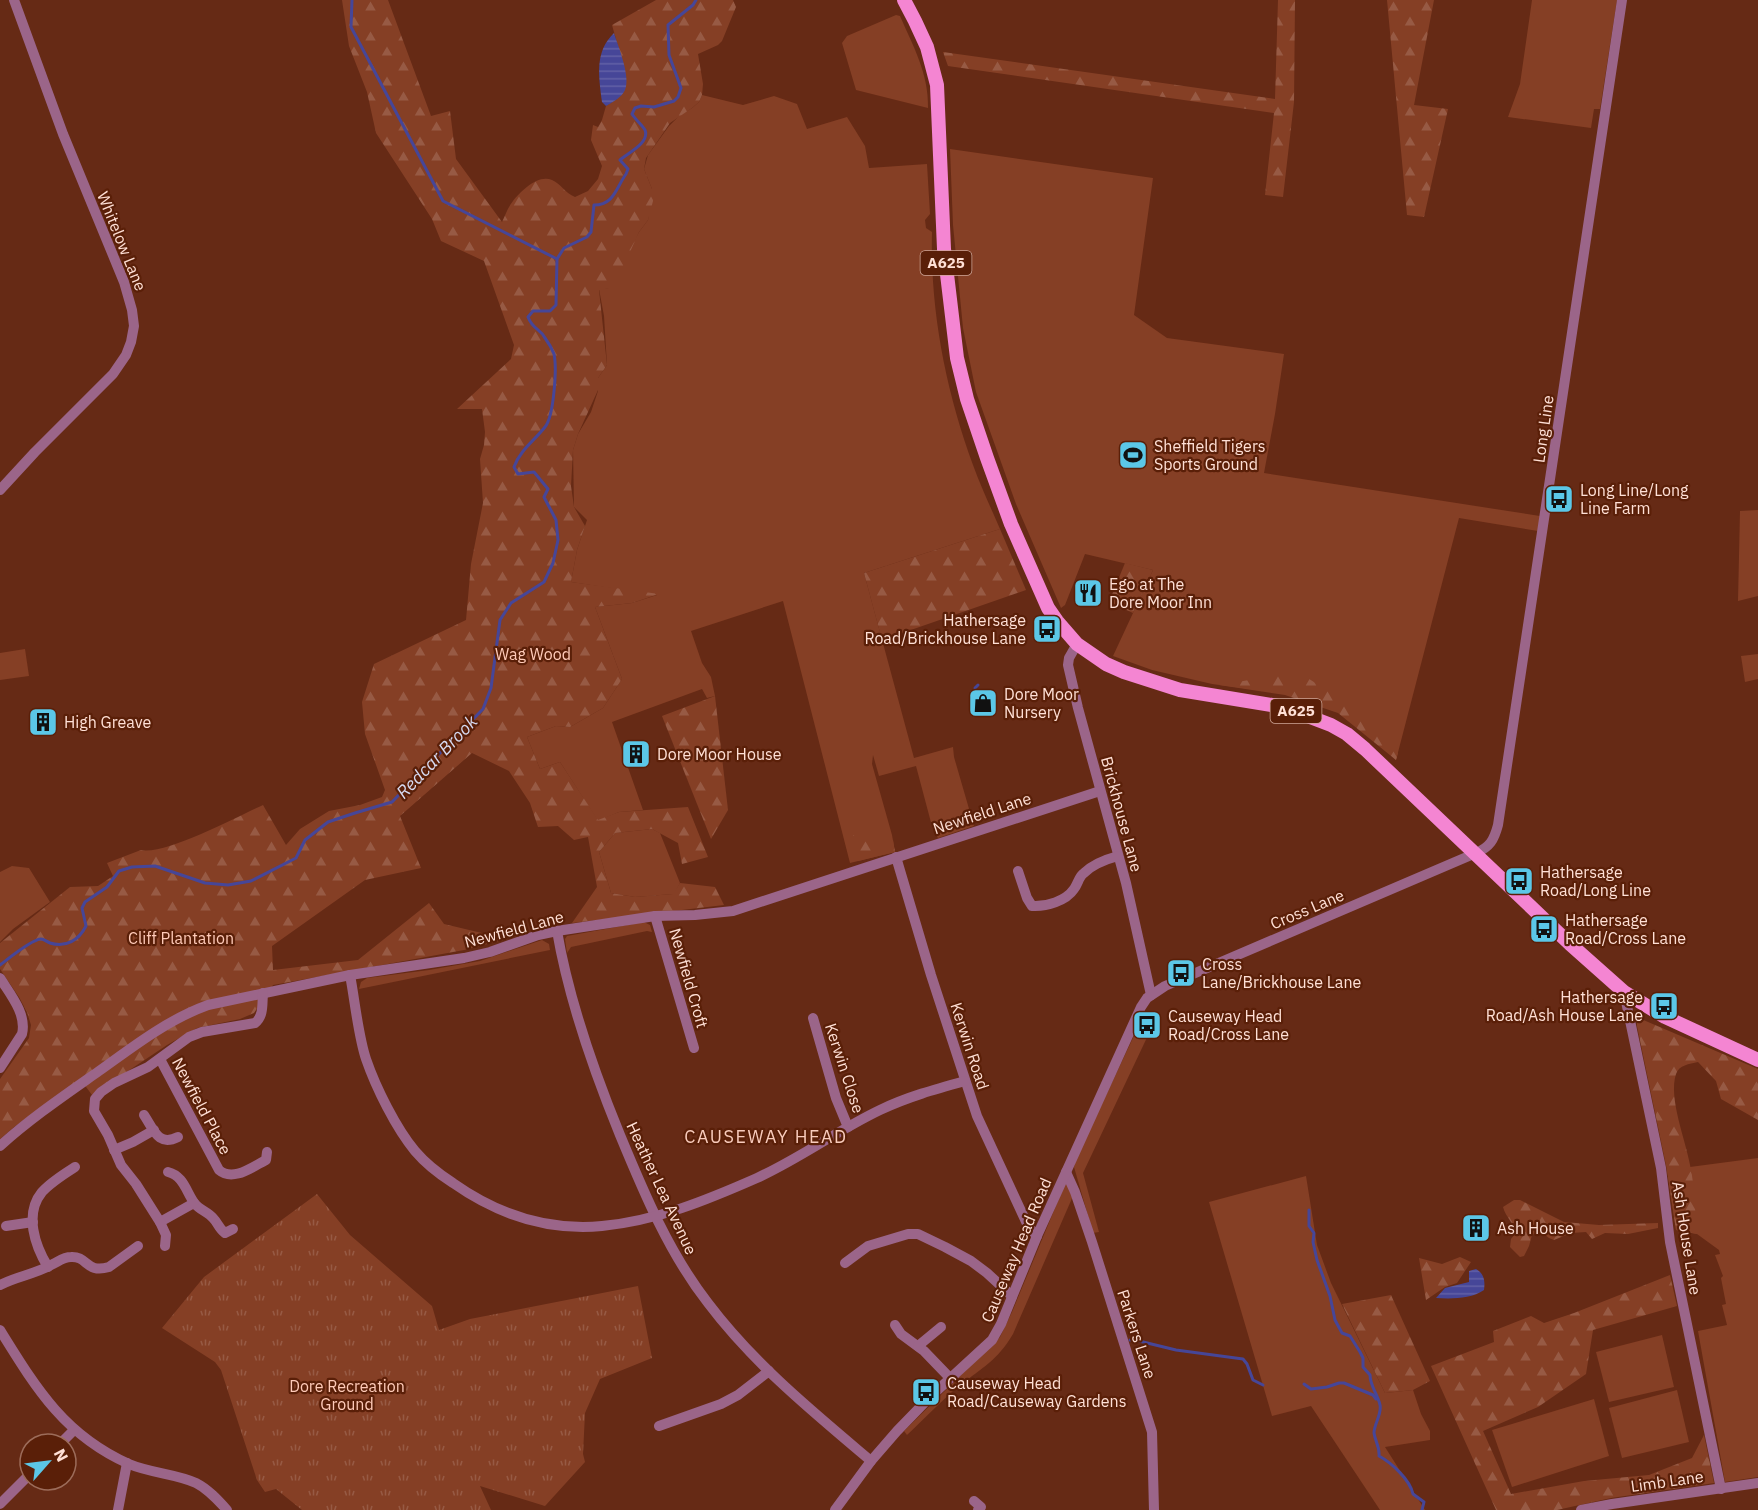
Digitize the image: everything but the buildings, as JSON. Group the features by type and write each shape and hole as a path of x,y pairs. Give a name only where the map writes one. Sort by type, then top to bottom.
{"main road":[{"name":"A625","path":"904,0 927,47 937,85 944,249 954,336 962,380 1011,524 1048,608 1057,621 1077,644 1106,664 1141,679 1180,690 1284,706 1347,734 1624,992 1672,1021 1758,1060"}],"street":[{"name":"Whitelow Lane","path":"0,490 34,452 113,374 126,355 134,326 124,282 63,134 14,0"},
{"name":"Long Line","path":"1476,853 1491,844 1498,825 1622,0"},
{"name":"Brickhouse Lane","path":"1077,644 1069,658 1068,666 1118,856 1151,995"},
{"name":"Newfield Lane","path":"0,1146 49,1107 167,1023 208,1005 350,975 464,958 556,931 655,916 733,911 1100,791"},
{"name":"Cross Lane","path":"1151,995 1476,853"},
{"path":"1018,871 1026,898 1032,906 1043,907 1070,895 1082,874 1109,858 1118,856"},
{"name":"Kerwin Road","path":"896,857 931,975 983,1133 1028,1226 1037,1236"},
{"name":"Newfield Croft","path":"655,916 694,1048"},
{"name":"Heather Lea Avenue","path":"556,931 569,988 596,1071 629,1157 675,1254 694,1285 729,1329 768,1371 871,1461"},
{"path":"350,975 364,1052 374,1079 404,1136 427,1164 440,1175 489,1206 538,1222 570,1227 619,1224 656,1216 696,1203 760,1176 899,1101 965,1081"},
{"path":"0,978 19,1010 23,1024 22,1034 0,1068"},
{"name":"Ash House Lane","path":"1624,992 1661,1168 1670,1242 1721,1489"},
{"name":"Newfield Place","path":"263,993 261,1014 255,1023 202,1032 177,1045 160,1059 219,1170 224,1174 236,1174 268,1160"},
{"name":"Causeway Head Road","path":"835,1510 871,1461 897,1431 992,1340 1143,1004 1151,995"},
{"name":"Kerwin Close","path":"813,1017 836,1098 848,1127"},
{"path":"160,1059 101,1092 95,1099 94,1111 121,1165 160,1222 166,1235 165,1246"},
{"path":"144,1115 159,1138 172,1140 178,1137"},
{"path":"114,1150 154,1130"},
{"path":"55,1166 62,1176"},
{"path":"48,1267 40,1254 33,1222 35,1204 49,1185 75,1167"},
{"path":"168,1172 178,1176 194,1203 213,1218 221,1231 225,1233 233,1229"},
{"name":"Parkers Lane","path":"1066,1172 1089,1232 1152,1432 1154,1510"},
{"path":"160,1222 194,1203"},
{"path":"6,1226 33,1222"},
{"path":"845,1263 868,1246 909,1234 918,1234 945,1246 971,1262 1012,1296"},
{"path":"0,1285 39,1272 63,1259 74,1257 93,1269 109,1268 138,1246"},
{"path":"895,1325 901,1334 918,1346 950,1378"},
{"path":"918,1346 941,1327"},
{"path":"0,1330 36,1387 74,1430 127,1463 196,1483 214,1496 227,1510"},
{"path":"659,1426 721,1404 738,1395 768,1371"},
{"path":"118,1510 127,1463"},
{"name":"Limb Lane","path":"1581,1510 1758,1483"},
{"path":"0,1504 18,1486"}],"green space":[{"path":"342,0 388,0 431,116 450,111 456,159 502,222 513,201 525,188 536,181 552,180 575,197 588,191 598,179 602,166 591,140 593,125 598,127 606,106 617,99 623,64 612,25 656,0 733,0 736,7 722,41 698,54 703,84 699,102 670,123 646,158 644,169 652,189 653,201 648,220 639,232 616,283 610,288 599,290 607,365 598,378 598,390 573,450 571,486 574,507 585,526 577,550 571,582 659,594 632,603 595,607 622,679 603,708 570,727 556,726 527,737 540,769 560,762 598,820 619,812 688,807 708,857 682,864 678,843 652,829 615,833 599,852 611,893 635,897 673,894 680,883 715,887 724,905 572,923 597,887 588,837 574,840 558,826 538,827 530,803 509,771 472,753 400,816 421,868 365,880 272,946 273,970 358,960 429,903 444,924 507,939 464,950 273,985 254,1013 240,1019 197,1028 167,1045 92,1095 81,1080 0,1139 0,1079 29,1038 31,1025 19,997 0,969 0,943 70,887 98,886 113,876 107,863 141,850 166,847 183,841 263,805 286,845 300,829 329,811 360,805 382,797 385,790 365,734 362,702 374,664 466,620 471,564 483,503 480,459 485,432 482,409 457,409 511,359 514,345 484,261 441,241 432,219 376,133 367,92 349,46"},
{"path":"1278,0 1295,0 1294,102 1283,197 1265,195 1274,113 948,66 943,52 1275,99"},
{"path":"1387,0 1434,0 1414,105 1448,109 1424,217 1407,215"},
{"path":"1532,0 1617,0 1600,109 1594,109 1591,128 1508,117 1520,84"},
{"path":"896,15 900,16 919,60 926,84 928,108 856,90 842,43 847,36"},
{"path":"702,95 743,105 774,96 797,104 807,129 847,117 865,146 869,168 927,164 930,214 925,220 926,228 932,232 937,321 948,380 963,437 1000,529 864,573 914,758 953,747 974,826 938,838 933,830 916,766 879,776 873,755 872,764 895,852 850,863 783,601 691,631 702,663 711,677 715,696 707,698 702,689 612,722 643,810 619,812 598,821 560,762 540,769 527,737 556,726 570,727 603,708 622,679 595,607 632,603 657,595 571,582 577,550 587,520 574,507 573,450 578,434 591,412 598,391 598,378 607,365 604,316 599,289 609,288 639,232 648,220 652,189 644,169 648,155 669,126 699,102"},
{"name":"Sheffield Tigers Sports Ground","path":"950,149 1153,178 1134,315 1167,338 1284,354 1264,473 1540,516 1538,531 1459,518 1396,760 1338,701 1212,684 1152,670 1113,656 1153,570 1085,554 1065,605 1061,608 1016,504 976,392 963,328 953,225"},
{"path":"1758,510 1758,596 1738,601 1740,511"},
{"path":"1000,529 1026,590 882,640 864,573"},
{"path":"1125,563 1153,570 1133,613 1109,602"},
{"path":"25,649 29,676 0,680 0,653"},
{"path":"1758,654 1758,679 1745,682 1741,656"},
{"path":"1279,675 1306,677 1355,708 1398,753 1396,760 1338,713 1285,695 1219,685"},
{"path":"715,696 728,810 711,839 662,716"},
{"path":"652,829 660,833 680,883 674,894 635,897 611,893 599,852 615,833"},
{"path":"853,835 866,839 893,840 895,852 858,861"},
{"path":"12,866 29,868 50,902 13,929 0,942 0,872"},
{"path":"644,922 650,925 652,932 647,931 571,947 567,953 565,939 567,936"},
{"path":"542,940 549,944 550,950 359,989 361,982 367,978 480,961"},
{"path":"1641,1019 1758,1069 1758,1120 1721,1099 1716,1081 1698,1062 1688,1064 1677,1071 1674,1095 1692,1173 1697,1234 1676,1230 1667,1170 1637,1026 1637,1022"},
{"path":"1140,1023 1151,1029 1083,1173 1099,1232 1093,1233 1074,1167"},
{"path":"1758,1158 1758,1477 1725,1482 1698,1331 1727,1325 1722,1305 1726,1304 1721,1278 1723,1276 1715,1255 1720,1254 1719,1250 1697,1234 1676,1230 1667,1170"},
{"path":"1306,1176 1317,1245 1331,1283 1385,1393 1413,1390 1421,1414 1430,1431 1430,1440 1385,1447 1425,1510 1380,1510 1311,1406 1272,1416 1209,1202"},
{"path":"1065,1184 1068,1184 1073,1196 1013,1334 995,1357 952,1392 907,1435 904,1431 1000,1337"},
{"name":"Dore Recreation Ground","path":"317,1194 350,1235 432,1306 439,1330 470,1319 638,1286 652,1358 600,1379 585,1413 583,1454 585,1462 545,1506 480,1486 491,1510 302,1510 276,1489 265,1492 257,1480 221,1370 215,1362 162,1328 204,1277"},
{"path":"1514,1200 1520,1200 1564,1222 1599,1225 1658,1223 1658,1228 1628,1234 1605,1233 1592,1239 1586,1232 1571,1233 1554,1240 1540,1231 1532,1235 1524,1256 1520,1257 1510,1247 1511,1239 1515,1234 1513,1225 1503,1207"},
{"path":"1460,1257 1471,1262 1457,1283 1445,1287 1426,1300 1419,1258 1442,1264"},
{"path":"1670,1275 1677,1306 1593,1330 1586,1374 1538,1407 1483,1431 1511,1494 1584,1481 1649,1475 1692,1458 1704,1435 1714,1483 1611,1498 1557,1510 1496,1510 1431,1366 1494,1342 1493,1331 1531,1316 1544,1323"},
{"path":"1391,1295 1430,1381 1413,1390 1385,1393 1342,1304"},
{"path":"1662,1335 1674,1387 1609,1402 1596,1352"},
{"path":"1677,1390 1689,1442 1622,1458 1609,1408"},
{"path":"1594,1399 1609,1456 1512,1487 1492,1430"}],"shaded area":[{"path":"614,33 623,62 626,84 622,95 606,106 602,102 599,65 603,48"},
{"path":"1476,1269 1483,1276 1484,1290 1467,1297 1436,1298 1445,1288 1469,1282 1469,1271"}],"waterway":[{"path":"352,0 351,27 443,201 557,259"},
{"name":"Redcar Brook","path":"0,965 37,940 67,944 76,939 86,926 82,908 85,902 107,887 119,871 132,867 155,866 205,883 228,885 251,881 296,858 305,840 328,822 392,802 483,709 491,688 500,620 511,603 544,582 553,563 558,540 556,520 544,497 548,489 534,472 518,474 514,467 520,455 545,427 551,413 554,392 554,354 543,335 528,317 533,311 550,311 556,305 557,259 564,248 587,237 591,232 594,205 606,202 614,195 628,169 620,160 644,139 645,130 632,114 635,108 654,107 674,101 678,97 681,88 669,55 668,25 696,0"},
{"path":"975,688 978,685"},
{"path":"975,690 976,712"},
{"path":"1309,1210 1309,1226 1314,1233 1313,1242 1317,1260 1330,1296 1335,1320 1342,1333 1350,1336 1360,1352 1363,1367 1370,1375 1379,1401 1380,1412 1374,1433 1379,1456 1400,1472 1413,1494 1424,1502 1422,1510"},
{"path":"1130,1340 1176,1350 1243,1359 1253,1380 1263,1385"},
{"path":"1304,1384 1311,1389 1344,1383 1373,1395 1376,1399"}],"place":[{"name":"Sheffield Tigers Sports Ground","path":"1133,455"},
{"name":"Long Line/Long Line Farm","path":"1559,499"},
{"name":"Ego at The Dore Moor Inn","path":"1088,593"},
{"name":"Hathersage Road/Brickhouse Lane","path":"1047,629"},
{"name":"Dore Moor Nursery","path":"983,703"},
{"name":"High Greave","path":"43,722"},
{"name":"Dore Moor House","path":"636,754"},
{"name":"Hathersage Road/Long Line","path":"1519,881"},
{"name":"Hathersage Road/Cross Lane","path":"1544,929"},
{"name":"Cross Lane/Brickhouse Lane","path":"1181,973"},
{"name":"Hathersage Road/Ash House Lane","path":"1664,1006"},
{"name":"Causeway Head Road/Cross Lane","path":"1147,1025"},
{"name":"Ash House","path":"1476,1228"},
{"name":"Causeway Head Road/Causeway Gardens","path":"926,1392"}],"district":[{"name":"CAUSEWAY HEAD","path":"766,1137"}],"park label":[{"name":"Wag Wood","path":"533,654"},
{"name":"Cliff Plantation","path":"181,938"}]}
